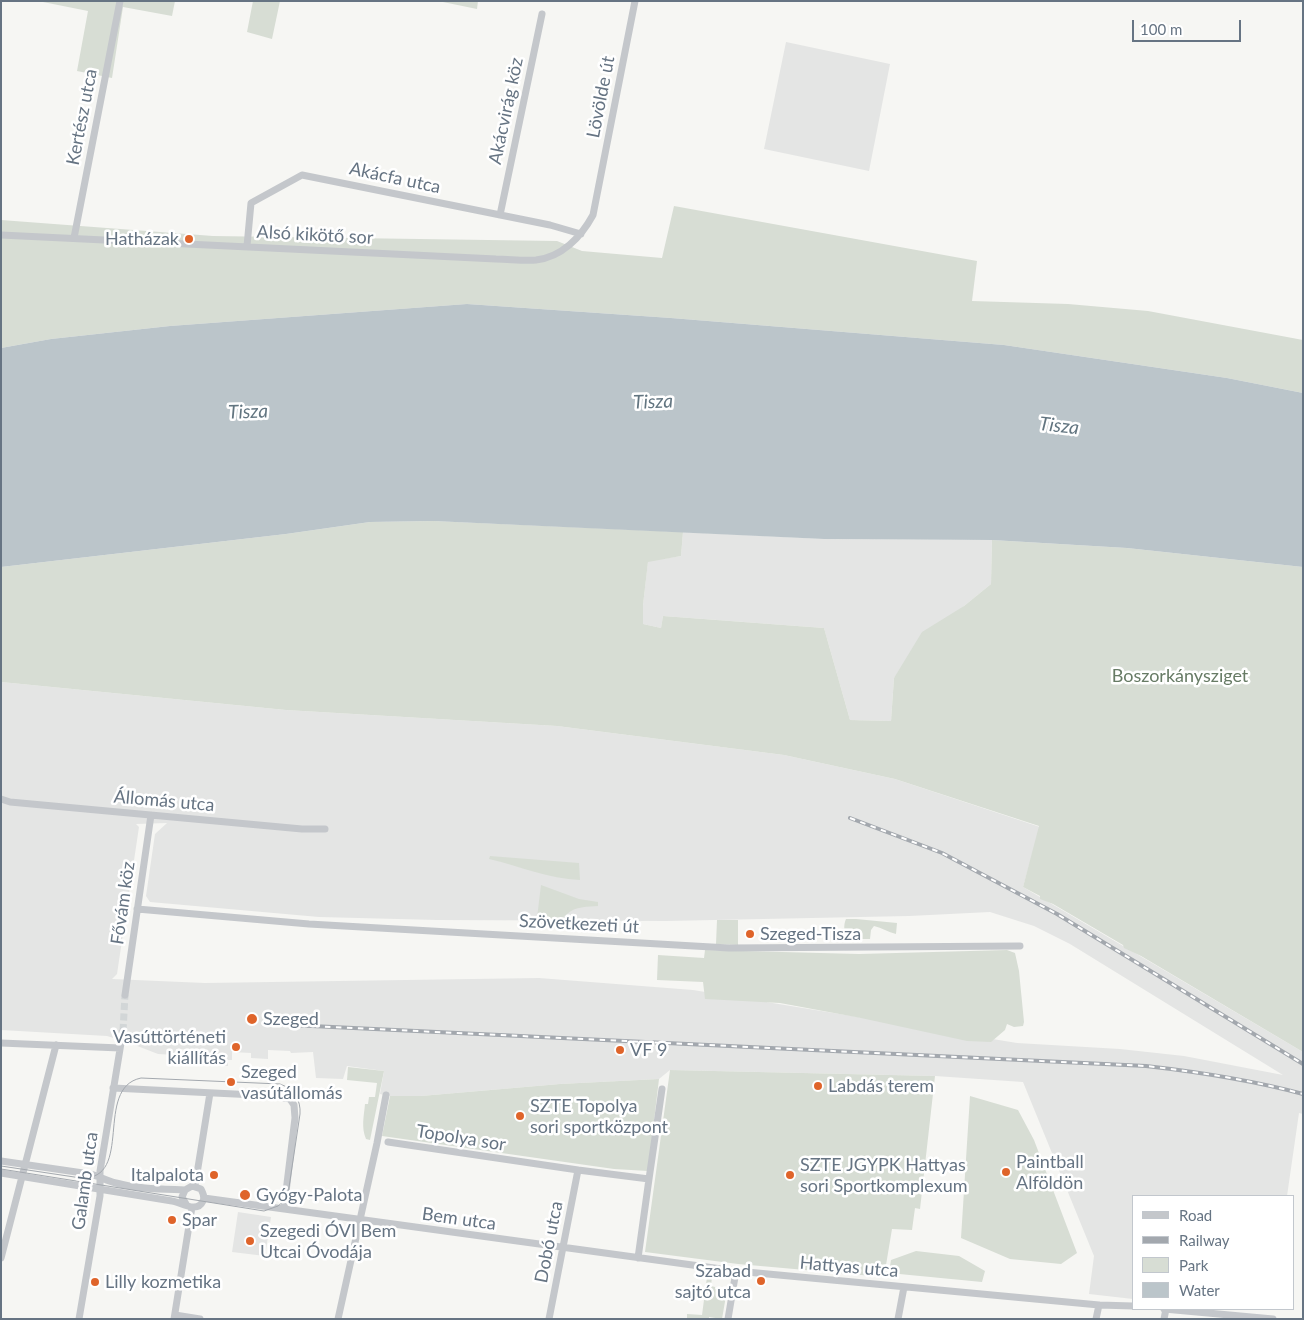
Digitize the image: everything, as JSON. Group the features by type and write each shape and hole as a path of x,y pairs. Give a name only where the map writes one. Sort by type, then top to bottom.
{"street":[{"name":"Kertész utca","path":"74,238 120,1"},
{"name":"Lövölde út","path":"596,199 635,1"},
{"name":"Akácvirág köz","path":"500,215 542,14"},
{"name":"Akácfa utca","path":"247,246 251,203 302,175 500,215 581,234"},
{"name":"Alsó kikötő sor","path":"1,235 536,260 552,256 563,250 581,234 593,215 596,199"},
{"name":"Állomás utca","path":"1,799 10,802 302,829 325,829"},
{"name":"Fővám köz","path":"125,995 151,815"},
{"name":"Szövetkezeti út","path":"138,909 309,924 729,948 1020,946"},
{"path":"1,1042 120,1048 123,1031"},
{"path":"1,1258 56,1045"},
{"name":"Galamb utca","path":"79,1319 120,1048"},
{"path":"113,1088 290,1099 295,1109 295,1118 284,1208"},
{"path":"638,1258 662,1089"},
{"path":"195,1186 210,1093"},
{"path":"338,1319 386,1095"},
{"name":"Topolya sor","path":"388,1142 649,1179"},
{"path":"1,1161 100,1176 115,1183 157,1189 185,1190"},
{"name":"Dobó utca","path":"550,1319 578,1170"},
{"path":"1,1173 172,1201 189,1206 200,1205 204,1198 201,1189 195,1186 189,1187 185,1190 182,1197 189,1206 175,1317 200,1319"},
{"name":"Bem utca","path":"204,1198 562,1249"},
{"name":"Hattyas utca","path":"562,1249 736,1271 1099,1305 1132,1306"},
{"path":"728,1319 736,1271"},
{"path":"898,1319 904,1287"},
{"path":"1096,1319 1099,1305"},
{"path":"1175,1310 1273,1319"}],"shaded area":[{"path":"786,42 890,64 869,171 764,149"},
{"path":"683,532 824,539 992,540 991,584 964,606 894,678 891,721 850,720 824,628 663,616 661,628 643,624 643,605 648,561 681,556"},
{"path":"1,682 286,710 557,726 784,755 895,779 1040,827 1023,887 1303,1052 1303,1114 1299,1113 1287,1195 1132,1195 1132,1299 1089,1294 1094,1256 1023,1082 935,1076 670,1070 659,1079 560,1084 421,1096 390,1096 380,1094 384,1071 347,1066 343,1079 316,1078 313,1052 291,1053 290,1051 268,1050 268,1059 251,1058 251,1053 232,1052 232,1060 228,1060 228,1066 201,1065 201,1057 197,1057 196,1050 176,1049 176,1055 158,1054 107,1036 1,1030","holes":["167,823 155,834 146,896 150,902 319,917 437,920 666,921 909,916 990,912 1034,926 1070,944 1283,1075 1184,1056 1120,1049 1017,1043 693,990 539,978 205,983 112,979 117,974 139,827 136,824"]},
{"name":"Szegedi ÓVI Bem Utcai Óvodája","path":"238,1212 271,1217 265,1256 232,1252"}],"green space":[{"path":"38,1 175,1 172,16 123,7 112,78 77,71 88,11"},
{"path":"253,1 280,1 272,39 247,32"},
{"path":"438,1 478,1 477,9"},
{"path":"674,206 977,261 972,301 1068,304 1148,311 1303,340 1303,393 1227,378 1004,345 671,318 467,304 170,326 51,339 1,348 1,220 213,236 557,241 582,251 662,258"},
{"name":"Boszorkánysziget","path":"433,521 683,532 681,556 648,562 643,605 643,624 661,628 663,616 824,628 850,720 891,721 894,678 922,632 964,606 991,584 992,540 1127,548 1303,567 1303,1052 1141,956 1124,948 1123,945 1053,904 1040,899 1040,896 1023,887 1039,826 895,779 784,755 557,726 286,710 1,682 1,567 286,534 370,522"},
{"path":"490,856 579,863 580,880 534,872 489,859"},
{"path":"541,885 579,899 598,902 598,906 582,907 570,911 553,929 536,926"},
{"path":"846,919 897,923 896,934 874,926 871,930 870,939 848,939 844,929"},
{"path":"717,920 738,920 738,945 716,944"},
{"path":"705,950 859,954 1007,950 1015,953 1019,971 1024,1022 1023,1026 1014,1027 1007,1024 1005,1030 991,1042 967,1041 780,1003 705,999 703,982 657,980 658,955 704,958"},
{"path":"348,1067 384,1071 370,1140 366,1139 364,1130 365,1104 368,1104 369,1097 375,1097 377,1083 347,1080"},
{"name":"SZTE JGYPK Hattyas sori Sportkomplexum","path":"670,1070 935,1076 920,1209 915,1208 912,1230 892,1229 884,1277 738,1264 645,1252"},
{"name":"SZTE Topolya sori sportközpont","path":"659,1079 648,1171 614,1169 382,1136 390,1096 421,1096 560,1084"},
{"name":"Paintball Alföldön","path":"970,1096 1018,1110 1034,1140 1077,1253 1061,1264 1010,1259 961,1238"},
{"path":"916,1251 959,1256 985,1271 982,1282 889,1273 891,1260"},
{"path":"707,1277 712,1277 711,1286 715,1287 715,1289 727,1290 722,1319 709,1317 709,1319 687,1319 687,1314 702,1315"}],"water":[{"name":"Tisza","path":"467,304 671,318 1004,345 1227,378 1303,393 1303,567 1127,548 992,540 824,539 433,521 370,522 286,534 1,567 1,348 51,339 170,326"}],"tunnel":[{"path":"123,1031 125,995"}],"tram line":[{"path":"1,1166 81,1178 97,1175 106,1165 111,1150 119,1098 127,1085 141,1078 280,1084 293,1092 298,1100 300,1109 288,1194 278,1206 264,1211 1,1169"}],"railway":[{"path":"850,818 942,853 1057,914 1303,1064"},
{"path":"270,1024 1146,1066 1225,1077 1303,1094"}],"place":[{"name":"Hatházak","path":"189,239"},
{"name":"Szeged-Tisza","path":"750,934"},
{"name":"Szeged","path":"252,1019"},
{"name":"Vasúttörténeti kiállítás","path":"236,1047"},
{"name":"VF 9","path":"620,1050"},
{"name":"Szeged vasútállomás","path":"231,1082"},
{"name":"Labdás terem","path":"818,1086"},
{"name":"SZTE Topolya sori sportközpont","path":"520,1116"},
{"name":"Paintball Alföldön","path":"1006,1172"},
{"name":"Italpalota","path":"214,1175"},
{"name":"SZTE JGYPK Hattyas sori Sportkomplexum","path":"790,1175"},
{"name":"Gyógy-Palota","path":"245,1195"},
{"name":"Spar","path":"172,1220"},
{"name":"Szegedi ÓVI Bem Utcai Óvodája","path":"250,1241"},
{"name":"Szabad sajtó utca","path":"761,1281"},
{"name":"Lilly kozmetika","path":"95,1282"}]}
